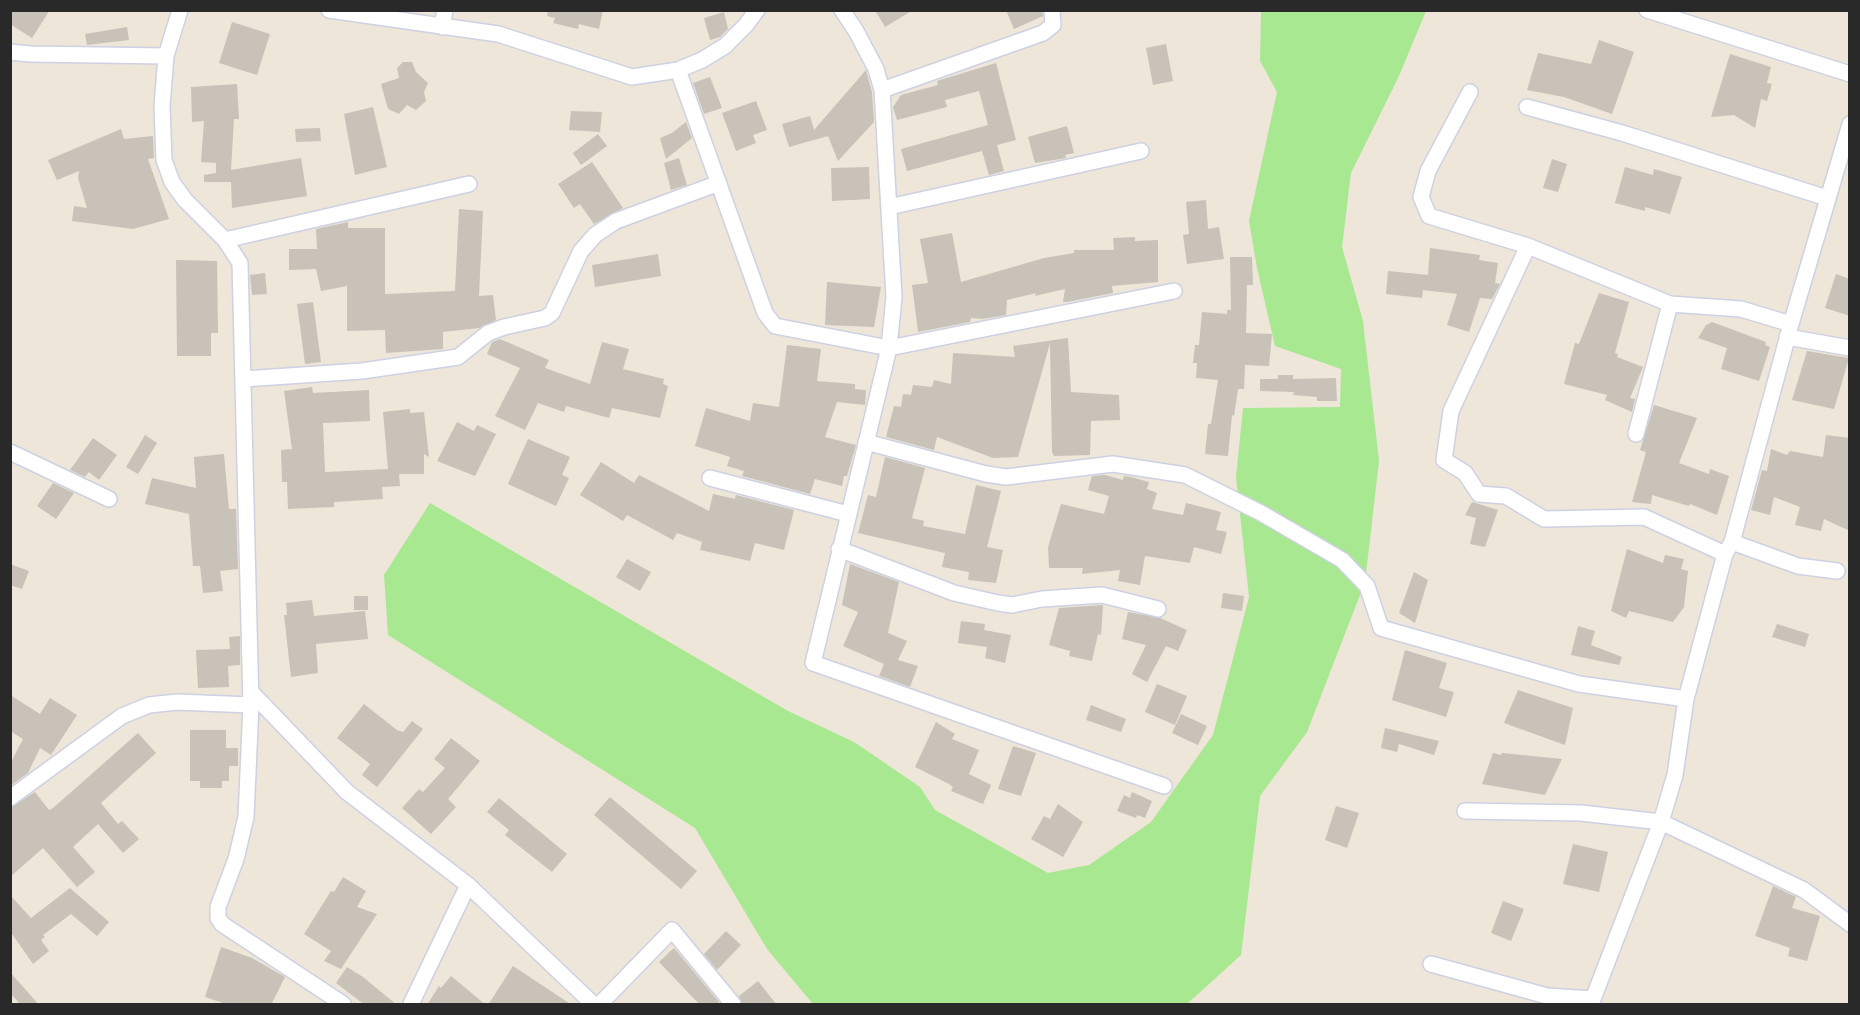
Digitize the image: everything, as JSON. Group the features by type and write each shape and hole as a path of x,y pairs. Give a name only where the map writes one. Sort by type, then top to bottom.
{"street":[{"path":"180,10 166,56 162,106 164,160 172,182 184,200 225,240 240,263 251,699 246,817 236,859 218,907 218,918 222,924 343,1005"},
{"path":"329,10 498,34 632,77 678,70 725,46 757,10"},
{"path":"442,27 445,10"},
{"path":"882,90 1043,33 1053,25 1052,10"},
{"path":"1647,10 1850,74"},
{"path":"843,11 876,69 882,90 894,297 889,348 812,660 814,666 1164,786"},
{"path":"10,52 166,56"},
{"path":"678,70 771,322 787,330 889,348 1174,291"},
{"path":"1470,92 1428,171 1420,197 1429,216 1528,246 1670,304 1741,309 1789,331 1850,348"},
{"path":"1527,107 1622,133 1827,198"},
{"path":"1431,964 1547,996 1593,999 1661,822 1675,775 1686,699 1789,331 1850,124"},
{"path":"888,207 1140,151"},
{"path":"243,379 362,371 458,357 488,333 545,318 552,313 581,251 595,235 616,221 719,183"},
{"path":"225,240 469,184"},
{"path":"1528,246 1451,411 1444,460 1465,473 1479,494 1506,496 1544,519 1644,517 1728,548 1798,566 1837,571"},
{"path":"1636,434 1670,304"},
{"path":"866,442 1006,477 1113,464 1185,476 1261,513 1342,560 1367,586 1381,628 1579,684 1686,699"},
{"path":"10,452 109,499"},
{"path":"710,478 848,514"},
{"path":"839,549 954,593 998,603 1012,605 1042,599 1102,595 1158,609"},
{"path":"10,798 122,716 149,705 251,699 347,792 468,885 593,1005"},
{"path":"1465,811 1581,813 1661,822 1804,890 1850,924"},
{"path":"411,1005 468,885"},
{"path":"600,1005 672,930 733,1005"}],"green space":[{"path":"1261,11 1426,11 1399,76 1351,173 1342,247 1363,321 1379,461 1365,582 1307,732 1260,796 1241,955 1187,1004 813,1004 767,949 695,828 388,635 384,575 430,503 788,711 854,742 920,787 935,810 1048,873 1089,865 1151,822 1213,735 1249,597 1236,477 1243,408 1340,407 1341,369 1275,346 1257,268 1249,221 1277,92 1260,61"}],"building":[{"path":"10,10 50,10 32,38 10,24"},
{"path":"548,10 603,10 599,29 579,24 578,29 553,23 555,18 547,16"},
{"path":"875,10 913,10 885,27"},
{"path":"1006,10 1042,10 1043,16 1014,29"},
{"path":"724,12 728,29 720,37 710,40 704,18"},
{"path":"232,22 270,34 257,75 219,63"},
{"path":"127,27 129,40 87,45 85,34"},
{"path":"1599,40 1634,52 1612,114 1564,97 1527,90 1538,53 1591,64"},
{"path":"1166,44 1173,81 1153,85 1146,48"},
{"path":"1730,54 1771,67 1767,83 1772,84 1767,101 1761,99 1755,128 1734,115 1711,117"},
{"path":"403,62 412,62 416,72 428,83 424,92 426,101 416,110 407,105 399,114 388,109 381,84 399,78 397,68"},
{"path":"996,63 1016,140 997,145 1004,171 989,175 982,151 907,171 901,149 988,125 979,91 945,100 947,107 897,120 893,107 901,95 938,85 937,81"},
{"path":"866,70 872,92 874,122 838,161 828,136 789,147 782,124 810,116 814,130"},
{"path":"710,77 722,108 704,114 693,83"},
{"path":"237,84 239,119 234,119 231,170 301,158 307,196 232,208 231,182 204,182 204,175 216,173 216,163 201,162 204,121 192,122 191,87"},
{"path":"756,101 767,130 753,135 756,143 736,151 722,113"},
{"path":"373,107 387,167 355,175 344,114"},
{"path":"571,111 602,112 600,132 569,130"},
{"path":"686,122 692,138 666,159 660,138 672,133"},
{"path":"1067,126 1074,153 1065,155 1066,158 1035,163 1028,137"},
{"path":"320,128 321,141 296,142 295,129"},
{"path":"121,129 124,139 153,136 154,158 148,159 169,219 133,229 72,221 74,206 87,208 78,178 79,171 57,180 48,160"},
{"path":"598,134 607,146 581,165 573,153"},
{"path":"679,158 687,185 671,190 664,163"},
{"path":"1552,159 1567,164 1558,192 1543,188"},
{"path":"592,162 623,208 594,224 580,204 574,208 558,184"},
{"path":"869,167 870,199 832,201 831,168"},
{"path":"1625,167 1653,175 1654,169 1682,177 1670,214 1645,207 1645,211 1615,203"},
{"path":"1206,200 1208,229 1219,227 1224,259 1187,264 1183,235 1189,234 1186,202"},
{"path":"459,209 483,211 479,296 493,295 496,320 479,328 443,332 443,349 386,353 385,330 347,331 347,286 321,291 316,269 289,270 289,249 317,249 316,229 348,222 348,228 385,228 385,294 455,291"},
{"path":"952,233 961,282 1044,258 1074,253 1074,250 1114,250 1113,238 1135,237 1135,241 1158,240 1158,282 1112,286 1113,293 1067,302 1063,302 1065,289 1035,296 1036,293 1007,300 1006,315 982,319 971,318 970,322 918,332 912,285 928,283 920,239"},
{"path":"1430,248 1480,255 1479,260 1498,263 1495,283 1500,284 1492,299 1480,298 1469,332 1447,325 1457,294 1423,290 1422,298 1386,294 1388,271 1428,275"},
{"path":"658,254 661,276 595,287 592,265"},
{"path":"1230,257 1252,257 1253,285 1247,285 1246,333 1272,334 1269,366 1245,365 1244,389 1238,389 1234,416 1232,415 1228,456 1205,454 1208,424 1211,424 1218,380 1196,378 1197,363 1193,363 1195,345 1199,345 1202,312 1227,314 1227,310 1231,310"},
{"path":"176,260 217,261 218,333 211,333 211,356 177,356"},
{"path":"265,273 267,294 252,295 250,275"},
{"path":"1836,274 1850,279 1850,316 1825,308"},
{"path":"827,282 881,287 874,327 825,325"},
{"path":"1599,293 1629,302 1615,353 1618,354 1617,357 1643,367 1630,398 1635,399 1632,412 1605,400 1607,395 1564,384 1575,343 1579,344"},
{"path":"313,302 321,362 305,364 297,304"},
{"path":"1712,322 1766,342 1765,345 1770,347 1759,381 1721,369 1727,348 1698,338 1706,325"},
{"path":"1068,338 1071,392 1119,395 1120,420 1091,421 1090,455 1054,456 1052,452 1050,343 1018,457 993,458 937,437 934,450 886,437 894,406 901,407 903,394 911,395 913,385 932,387 934,380 951,384 953,353 1015,357 1013,346"},
{"path":"500,339 549,360 545,368 590,384 602,342 629,349 623,369 664,379 663,384 668,386 660,418 612,408 609,418 566,406 564,412 538,403 525,430 495,416 520,368 487,354 492,342"},
{"path":"787,345 821,349 817,381 855,384 855,389 866,390 865,405 837,402 825,437 856,445 842,486 815,479 810,494 742,476 744,471 727,466 730,457 695,446 706,408 750,421 753,403 779,407"},
{"path":"1807,351 1849,358 1834,409 1792,400"},
{"path":"1278,375 1293,375 1293,379 1336,378 1337,401 1317,401 1317,397 1293,395 1294,392 1260,391 1260,379 1278,379"},
{"path":"312,387 313,393 369,390 370,421 323,423 325,472 388,469 383,412 410,409 410,413 424,412 429,457 424,454 424,474 399,474 400,486 382,487 383,499 334,502 334,507 288,509 287,482 282,482 281,450 292,449 284,391"},
{"path":"1654,405 1697,418 1679,463 1709,474 1710,469 1729,476 1717,515 1690,504 1689,506 1652,495 1651,504 1632,502 1646,452 1640,450"},
{"path":"457,422 474,431 477,425 496,434 475,476 437,461"},
{"path":"145,435 157,443 138,474 126,467"},
{"path":"1826,435 1850,438 1850,531 1824,519 1821,531 1795,525 1800,507 1774,497 1770,515 1751,510 1762,470 1767,471 1771,449 1787,455 1790,451 1823,457"},
{"path":"93,438 117,455 99,480 89,472 85,477 70,470"},
{"path":"528,439 570,457 562,475 569,478 556,506 508,484"},
{"path":"224,454 229,509 236,509 238,569 220,571 223,591 203,593 200,566 193,566 189,514 145,504 152,478 196,488 194,457"},
{"path":"885,457 925,468 912,518 924,521 923,526 965,534 976,485 1001,491 987,547 1003,550 996,583 968,580 969,572 942,567 945,553 858,533 868,495 876,497"},
{"path":"601,462 634,483 639,475 709,511 713,494 735,499 736,495 794,510 784,550 755,543 750,561 700,550 702,542 677,533 673,540 627,515 623,521 580,495"},
{"path":"1105,475 1123,480 1124,476 1131,477 1149,482 1147,489 1157,493 1152,509 1183,515 1186,503 1221,512 1216,530 1227,532 1221,554 1194,547 1190,563 1145,556 1140,585 1118,581 1120,570 1082,574 1083,568 1049,568 1048,547 1061,504 1104,514 1109,496 1088,490 1092,476"},
{"path":"53,483 74,493 56,519 37,506"},
{"path":"1472,502 1498,510 1485,547 1470,544 1476,518 1465,515"},
{"path":"1627,549 1663,563 1665,555 1684,559 1681,569 1688,571 1684,607 1673,622 1629,611 1626,618 1611,611"},
{"path":"627,559 651,572 640,591 616,577"},
{"path":"10,564 29,571 22,589 10,585"},
{"path":"850,564 899,582 888,633 907,641 898,660 918,666 910,687 879,676 884,664 843,646 858,612 842,605"},
{"path":"1414,572 1428,580 1415,623 1399,613"},
{"path":"1223,593 1244,596 1242,611 1221,608"},
{"path":"354,596 368,596 368,610 354,610"},
{"path":"312,600 314,616 365,611 368,639 316,644 318,673 291,677 284,615 287,615 286,603"},
{"path":"1103,605 1101,635 1098,634 1092,661 1069,656 1070,651 1049,645 1059,608"},
{"path":"1128,612 1160,618 1187,630 1178,651 1166,646 1147,682 1132,674 1146,645 1122,639"},
{"path":"961,621 985,624 984,630 1011,635 1005,663 985,658 987,647 958,643"},
{"path":"1777,624 1809,634 1805,647 1772,637"},
{"path":"1578,626 1595,631 1591,645 1622,657 1619,665 1571,655"},
{"path":"240,636 240,665 228,666 229,687 198,688 196,650 230,649 229,637"},
{"path":"1405,650 1447,663 1439,688 1454,692 1446,717 1392,700"},
{"path":"1157,684 1187,696 1175,725 1145,712"},
{"path":"1518,690 1573,708 1565,745 1504,723"},
{"path":"10,695 40,714 50,698 77,715 51,755 40,748 28,773 10,786 10,764 23,739 10,731"},
{"path":"364,704 397,730 403,732 412,721 423,729 377,787 362,775 370,764 337,738"},
{"path":"1091,705 1126,719 1121,732 1086,720"},
{"path":"1181,714 1207,726 1198,745 1172,733"},
{"path":"936,722 955,734 952,739 979,750 969,774 991,785 983,804 951,791 953,787 949,784 915,767"},
{"path":"1385,728 1439,741 1434,755 1399,744 1397,752 1381,748"},
{"path":"190,730 226,730 226,748 238,748 238,766 229,766 229,781 222,781 222,788 200,788 200,781 190,781"},
{"path":"138,733 156,753 101,803 118,824 122,821 139,839 123,853 98,824 73,847 95,872 77,887 43,848 10,877 10,808 35,792 49,810 53,808"},
{"path":"451,738 480,761 448,799 456,807 431,834 402,808 419,789 423,792 445,768 434,759"},
{"path":"1013,746 1036,753 1021,796 998,789"},
{"path":"1493,753 1562,759 1545,795 1482,784"},
{"path":"1132,792 1152,801 1145,818 1137,815 1136,818 1117,811 1124,795 1130,798"},
{"path":"610,797 697,871 681,889 594,815"},
{"path":"499,798 567,854 552,872 505,835 509,830 487,812"},
{"path":"1058,804 1083,822 1063,857 1031,839 1044,816 1050,819"},
{"path":"1336,806 1359,813 1347,848 1325,840"},
{"path":"1573,844 1608,852 1599,892 1563,884"},
{"path":"343,877 366,891 357,907 377,914 341,969 324,961 331,951 304,934 331,891 334,892"},
{"path":"1773,886 1796,897 1792,908 1820,916 1807,961 1788,956 1790,948 1755,936"},
{"path":"70,888 109,922 97,936 71,914 43,935 45,937 41,940 49,951 33,964 10,931 10,895 31,918"},
{"path":"1503,901 1524,909 1511,941 1491,933"},
{"path":"726,931 741,945 717,970 704,954"},
{"path":"221,947 252,958 285,977 271,1005 229,1005 205,997"},
{"path":"674,948 719,1002 717,1005 700,1005 659,962"},
{"path":"513,966 572,1005 488,1005"},
{"path":"347,967 397,1005 365,1005 353,996 336,983"},
{"path":"10,972 39,1005 21,1005 10,993"},
{"path":"451,976 486,1005 427,1005 439,986 441,988"},
{"path":"758,981 777,1005 742,1005 739,996"}]}
